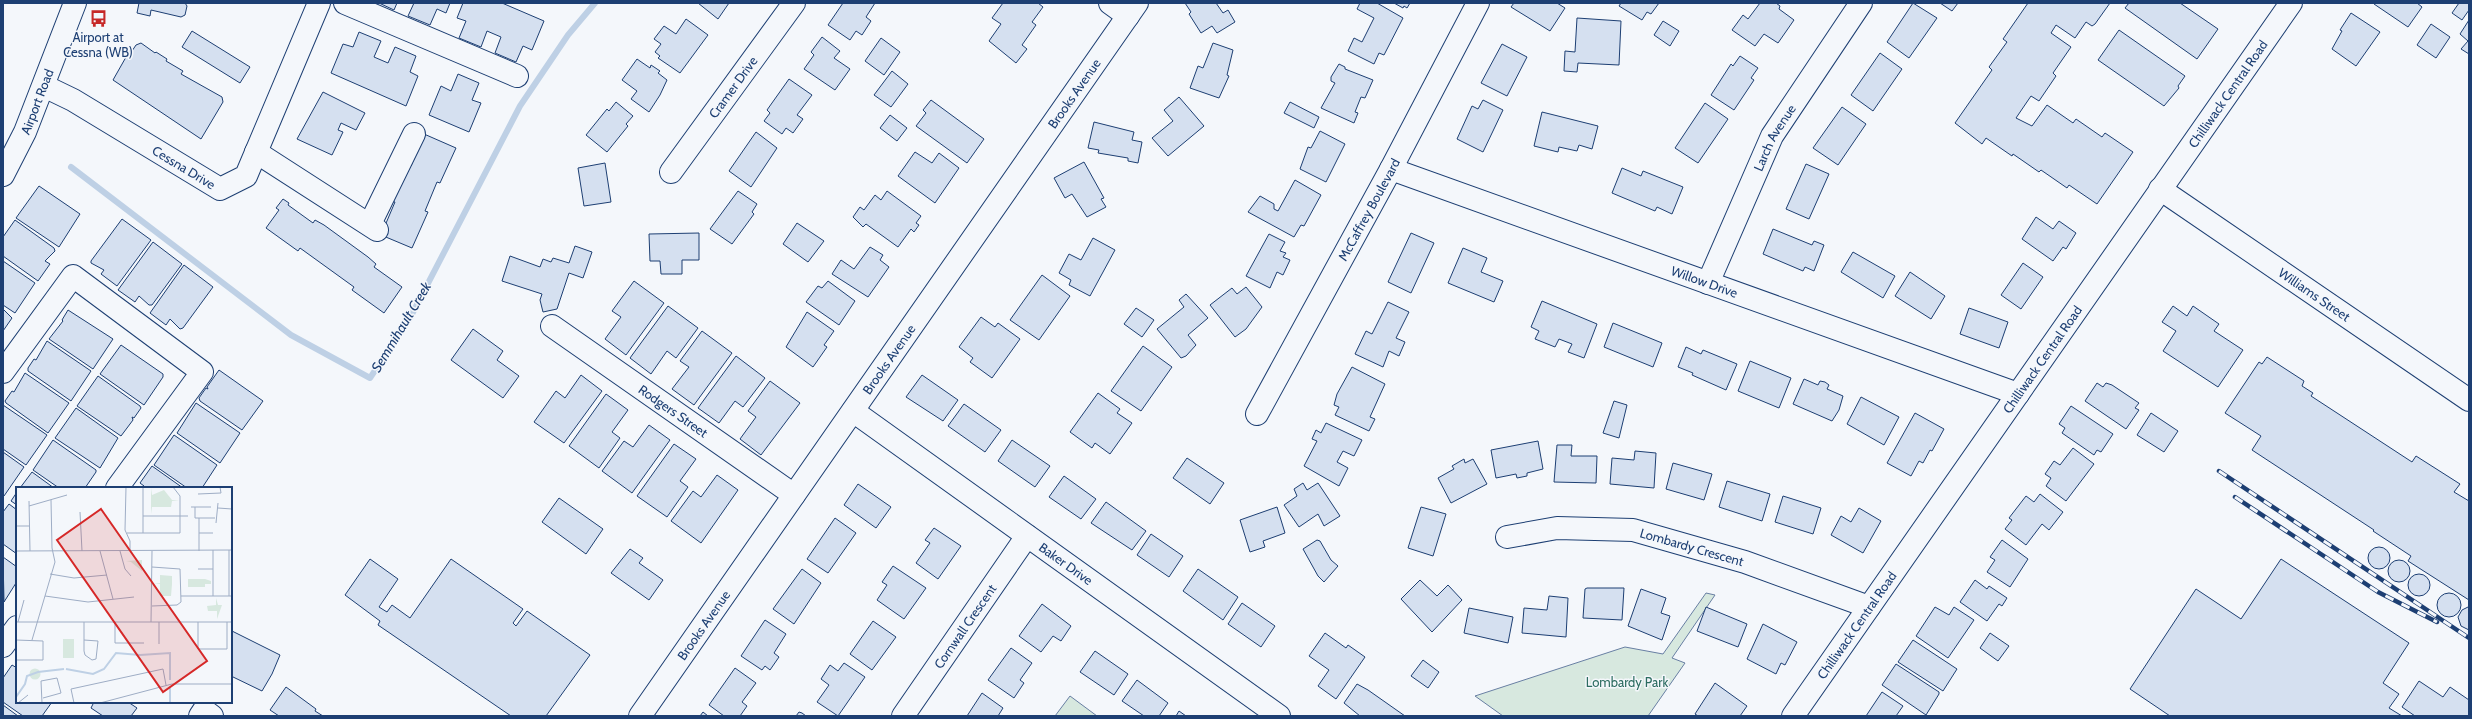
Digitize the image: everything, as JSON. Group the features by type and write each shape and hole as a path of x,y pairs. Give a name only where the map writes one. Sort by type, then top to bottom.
{"street":[{"name":"Airport Road","path":"3,175 25,132 75,3"},
{"name":"Cessna Drive","path":"44,86 73,100 220,189 246,176 319,3"},
{"path":"345,3 517,76"},
{"name":"Cramer Drive","path":"671,172 794,3"},
{"path":"1110,3 1133,10"},
{"name":"McCaffrey Boulevard","path":"1257,414 1391,169 1478,3"},
{"name":"Larch Avenue","path":"1708,283 1772,136 1860,3"},
{"name":"Chilliwack Central Road","path":"1793,716 2291,3"},
{"name":"Brooks Avenue","path":"640,716 1133,10"},
{"path":"256,152 374,227 414,134"},
{"name":"Willow Drive","path":"1391,169 2018,394"},
{"name":"Williams Street","path":"2160,189 2469,400"},
{"path":"3,372 73,276 202,372 119,487"},
{"name":"Rodgers Street","path":"552,326 794,495"},
{"name":"Baker Drive","path":"853,411 1280,716"},
{"name":"Lombardy Crescent","path":"1507,537 1557,528 1633,530 1745,562 1869,607"},
{"name":"Cornwall Crescent","path":"903,716 1027,536"},
{"path":"3,646 16,628"},
{"path":"200,716 204,710 212,716"}],"green space":[{"name":"Lombardy Park","path":"1706,593 1715,595 1672,658 1685,663 1648,716 1503,716 1475,696 1625,647 1663,654"},
{"path":"1070,696 1097,716 1055,716"}],"building":[{"path":"139,3 185,3 187,6 185,15 181,17 151,10 150,16 137,13"},
{"path":"379,3 397,3 394,10"},
{"path":"414,3 450,3 446,13 437,9 430,25 408,16"},
{"path":"463,3 502,3 544,21 532,50 523,46 516,62 495,53 501,37 487,31 481,47 459,38 466,21 457,18"},
{"path":"698,3 729,3 718,19"},
{"path":"843,3 875,3 866,17 871,21 862,35 856,31 850,40 828,25"},
{"path":"1003,3 1038,3 1043,7 1032,22 1036,25 1022,45 1027,49 1016,63 989,41 1001,24 992,18"},
{"path":"1185,3 1216,3 1223,13 1228,10 1235,22 1217,33 1212,26 1201,33 1189,14 1191,12"},
{"path":"1360,3 1377,3 1403,18 1384,55 1379,53 1374,64 1348,51 1354,38 1362,42 1374,18 1357,9"},
{"path":"1394,3 1410,3 1407,8 1404,6 1403,8"},
{"path":"1514,3 1557,3 1565,8 1550,31 1511,7"},
{"path":"1621,3 1659,3 1651,14 1647,12 1642,20 1619,6"},
{"path":"1760,3 1776,3 1780,6 1779,9 1794,20 1778,43 1764,34 1755,46 1732,30 1743,15 1748,19"},
{"path":"1913,3 1937,18 1909,58 1887,42"},
{"path":"1940,3 1958,3 1952,11"},
{"path":"2028,3 2110,3 2095,24 2092,26 2086,22 2075,38 2056,25 2051,33 2071,47 2053,73 2056,76 2039,101 2031,96 2016,118 2032,126 2047,105 2073,123 2076,119 2102,137 2105,133 2133,152 2097,204 2069,185 2067,188 2041,170 2039,172 2013,154 2012,156 1986,138 1982,144 1955,123 1992,70 1989,67 2007,42 2003,39"},
{"path":"2129,3 2180,3 2218,29 2197,59 2125,8"},
{"path":"2417,3 2422,7 2408,27 2374,4"},
{"path":"2459,3 2469,3 2469,10 2462,20 2452,13"},
{"path":"2351,13 2380,32 2356,66 2332,49 2342,31 2340,30"},
{"path":"1577,18 1621,21 1619,65 1578,63 1577,72 1564,71 1565,51 1575,52"},
{"path":"686,19 708,35 680,73 658,58 660,56 655,52 661,44 654,39 664,26 676,34"},
{"path":"2469,20 2469,54 2461,49 2468,41 2460,34"},
{"path":"1663,21 1679,31 1670,46 1654,35"},
{"path":"2431,24 2450,37 2436,58 2417,45"},
{"path":"2119,30 2185,76 2178,86 2179,88 2164,106 2098,60"},
{"path":"192,31 250,67 240,83 182,47"},
{"path":"359,32 381,41 374,57 388,63 395,47 416,56 410,72 418,76 406,106 331,73 343,44 353,47"},
{"path":"822,37 840,51 834,58 850,69 835,90 804,69 814,55 811,52"},
{"path":"881,38 900,52 884,75 865,61"},
{"path":"141,43 183,71 181,74 222,97 223,102 201,139 113,80 130,50 132,51 136,45"},
{"path":"1213,43 1233,50 1227,75 1229,76 1219,98 1190,88 1198,66 1203,68"},
{"path":"1502,44 1527,57 1507,96 1481,83"},
{"path":"1880,53 1902,69 1873,111 1851,95"},
{"path":"1740,56 1758,68 1751,78 1754,80 1734,110 1711,95 1731,64 1733,66"},
{"path":"637,59 650,68 651,65 660,71 658,73 667,80 660,95 649,112 631,99 637,91 622,80"},
{"path":"1339,64 1345,67 1345,69 1373,80 1365,98 1361,97 1355,112 1358,113 1354,123 1321,108 1335,83 1331,81 1331,77"},
{"path":"892,71 908,84 891,107 874,95"},
{"path":"458,74 479,83 472,100 481,103 469,132 429,115 441,86 451,91"},
{"path":"789,79 812,95 797,115 803,119 793,133 786,128 782,134 764,121 770,113 767,110"},
{"path":"323,92 365,113 356,130 341,123 338,130 343,132 332,155 297,139"},
{"path":"1179,97 1204,126 1168,156 1152,138 1173,121 1164,110"},
{"path":"931,100 984,139 967,163 916,126 926,113 923,110"},
{"path":"1483,100 1503,110 1483,152 1457,139 1472,106 1478,109"},
{"path":"616,102 633,116 626,124 628,126 607,152 586,135 607,109 609,111"},
{"path":"1290,102 1319,117 1314,128 1284,113"},
{"path":"1705,103 1728,119 1698,163 1675,148"},
{"path":"1842,107 1866,124 1838,165 1813,148"},
{"path":"1542,112 1598,126 1592,149 1579,145 1577,151 1559,147 1558,152 1534,146"},
{"path":"890,115 907,128 897,141 880,128"},
{"path":"1094,122 1134,132 1132,140 1142,142 1138,163 1128,161 1128,158 1098,153 1099,150 1088,148"},
{"path":"1320,131 1345,144 1326,182 1300,169 1308,147 1311,148"},
{"path":"756,132 777,148 751,187 729,171"},
{"path":"424,134 456,148 440,183 437,182 425,211 428,212 412,248 381,235 395,202 391,201 407,165 411,166"},
{"path":"915,152 932,163 939,153 959,168 935,203 898,176"},
{"path":"1084,162 1104,198 1101,199 1106,207 1087,217 1072,194 1065,198 1054,178"},
{"path":"605,163 611,202 584,206 578,168"},
{"path":"1806,164 1829,174 1809,219 1786,209"},
{"path":"1622,168 1641,176 1643,171 1683,187 1672,214 1657,207 1655,211 1612,193"},
{"path":"1295,180 1321,195 1304,226 1301,225 1294,237 1248,212 1260,196 1274,204 1274,209 1278,211"},
{"path":"39,186 80,214 59,247 16,218"},
{"path":"738,191 757,204 752,212 754,214 732,244 710,229"},
{"path":"887,191 921,216 916,223 919,225 914,232 911,229 898,247 866,224 863,227 853,217 860,207 864,210 875,195 881,200"},
{"path":"283,199 289,203 288,205 313,223 315,220 324,225 368,257 376,264 374,267 402,287 384,313 352,290 354,287 300,248 298,251 266,228 279,210 276,208"},
{"path":"2036,217 2053,229 2059,221 2076,233 2066,249 2063,247 2053,261 2022,239"},
{"path":"122,219 151,240 117,286 101,274 104,270 91,263 91,261"},
{"path":"15,220 54,248 55,251 45,261 50,264 38,281 3,256 3,237"},
{"path":"797,223 824,241 808,262 783,244"},
{"path":"1773,229 1812,245 1814,241 1824,245 1814,271 1805,267 1803,271 1763,254"},
{"path":"699,233 699,260 682,260 682,274 661,274 660,261 650,261 649,234"},
{"path":"1411,233 1434,243 1411,293 1388,282"},
{"path":"1269,234 1285,242 1280,251 1286,253 1283,257 1290,260 1283,275 1277,272 1270,288 1246,276"},
{"path":"1093,238 1115,250 1090,296 1069,285 1071,280 1059,273 1069,254 1081,260"},
{"path":"153,242 182,264 152,305 149,305 139,296 135,302 118,290"},
{"path":"575,246 592,252 583,278 569,273 557,309 543,312 540,300 542,294 502,281 510,256 540,267 543,259 551,262 553,258 569,263"},
{"path":"870,247 883,255 880,260 889,267 868,297 832,274 841,260 854,269"},
{"path":"1463,248 1487,258 1481,272 1503,281 1494,302 1448,283"},
{"path":"1853,252 1895,276 1883,298 1841,272"},
{"path":"3,261 35,283 15,313 3,305"},
{"path":"2023,263 2043,277 2021,309 2001,295"},
{"path":"184,265 213,287 183,328 180,329 170,319 166,325 150,313"},
{"path":"1910,272 1945,296 1931,319 1895,296"},
{"path":"1042,275 1070,296 1039,340 1010,320"},
{"path":"634,281 664,303 626,355 605,339 621,317 612,311"},
{"path":"828,281 855,301 839,325 806,302 818,286 822,288"},
{"path":"1246,287 1262,307 1246,329 1235,337 1210,305 1232,288 1237,294"},
{"path":"1186,294 1208,318 1188,335 1196,345 1186,356 1181,358 1157,329 1184,307 1179,300"},
{"path":"1542,301 1597,324 1584,358 1568,352 1572,344 1559,339 1555,347 1535,339 1539,331 1531,327"},
{"path":"1388,302 1409,312 1396,338 1405,342 1399,356 1389,351 1383,367 1355,354 1366,331 1372,334"},
{"path":"668,306 698,328 676,358 667,351 651,374 630,358"},
{"path":"2173,306 2187,316 2193,306 2219,324 2214,331 2243,350 2218,387 2163,351 2176,331 2162,322"},
{"path":"1136,308 1154,320 1142,337 1124,324"},
{"path":"1969,308 2008,322 1999,348 1960,334"},
{"path":"3,309 12,318 3,331"},
{"path":"68,310 113,339 93,369 49,339 63,321 62,320"},
{"path":"807,312 834,331 824,345 827,347 813,367 786,347"},
{"path":"981,317 995,327 998,323 1020,339 992,378 970,362 973,358 959,347"},
{"path":"1613,323 1662,343 1653,367 1604,347"},
{"path":"473,329 503,351 497,360 519,376 503,398 451,360"},
{"path":"702,331 732,353 694,405 672,389 689,367 680,361"},
{"path":"47,341 91,371 71,401 28,371 28,368 34,359 36,360"},
{"path":"121,345 163,374 163,377 144,405 100,374"},
{"path":"1143,346 1172,367 1141,411 1111,391"},
{"path":"1686,347 1701,354 1703,350 1737,364 1726,390 1678,367"},
{"path":"736,356 765,378 743,407 735,401 719,423 698,408"},
{"path":"2267,357 2304,381 2302,386 2313,393 2311,396 2412,462 2416,456 2460,484 2454,492 2469,501 2469,600 2408,561 2411,556 2373,531 2374,530 2252,450 2261,436 2225,413 2259,362 2262,364"},
{"path":"1750,361 1791,378 1779,408 1738,391"},
{"path":"1352,367 1385,384 1370,417 1375,419 1369,431 1335,415 1339,407 1334,405 1337,394"},
{"path":"219,370 263,401 242,430 200,401 199,398 206,388 208,389 207,387"},
{"path":"25,373 69,403 48,433 5,401 12,391 14,392"},
{"path":"581,375 602,391 564,443 534,422 556,391 565,398"},
{"path":"922,375 958,400 943,421 906,397"},
{"path":"98,376 141,408 134,418 132,417 133,420 121,436 77,406"},
{"path":"1804,379 1818,385 1820,381 1825,382 1829,385 1827,389 1843,396 1839,410 1832,421 1793,404"},
{"path":"770,381 800,403 761,455 740,439 756,417 748,411"},
{"path":"2097,383 2103,387 2106,383 2112,385 2139,403 2135,408 2139,410 2126,429 2085,401"},
{"path":"1098,393 1120,409 1117,413 1132,423 1110,454 1095,443 1092,448 1070,432"},
{"path":"606,394 628,410 612,432 620,438 599,468 569,446"},
{"path":"1861,397 1899,417 1884,445 1847,424"},
{"path":"1614,401 1627,405 1619,438 1603,433"},
{"path":"196,403 240,433 220,463 177,433"},
{"path":"964,404 1001,430 985,452 948,426"},
{"path":"3,405 47,435 26,465 3,449"},
{"path":"2071,406 2113,434 2101,452 2097,450 2094,455 2062,433 2065,428 2059,424"},
{"path":"76,408 118,438 100,468 55,438"},
{"path":"1915,413 1944,429 1932,451 1930,450 1923,463 1919,461 1911,476 1887,463"},
{"path":"2151,413 2178,431 2164,452 2137,435"},
{"path":"1326,423 1362,440 1354,456 1343,451 1337,462 1348,468 1339,486 1304,466 1317,441 1312,439 1316,430 1321,433"},
{"path":"649,425 670,440 632,493 602,471 624,441 633,447"},
{"path":"174,435 217,465 203,487 186,487 154,465"},
{"path":"53,440 96,470 96,472 86,487 58,487 33,470"},
{"path":"1012,440 1050,466 1035,487 998,461"},
{"path":"1538,441 1543,469 1527,473 1527,476 1517,478 1516,474 1496,478 1491,450"},
{"path":"674,444 696,459 680,481 688,487 667,517 637,496"},
{"path":"1557,445 1572,445 1571,456 1597,456 1596,483 1554,482"},
{"path":"2073,448 2094,464 2066,501 2046,486 2051,478 2045,474 2054,461 2060,465"},
{"path":"1635,451 1656,453 1654,488 1610,484 1612,458 1634,460"},
{"path":"3,452 24,467 4,496 3,496"},
{"path":"1187,458 1224,483 1210,504 1173,478"},
{"path":"1464,459 1465,463 1473,459 1487,484 1451,503 1438,478 1454,469 1452,466"},
{"path":"1673,463 1712,474 1704,500 1666,489"},
{"path":"152,466 182,487 142,487 144,486 140,483"},
{"path":"32,472 53,487 21,487"},
{"path":"717,475 738,490 701,543 671,521 693,491 701,497"},
{"path":"1064,476 1096,499 1081,519 1049,497"},
{"path":"1727,481 1770,494 1762,521 1719,507"},
{"path":"1303,483 1307,490 1318,483 1340,516 1324,526 1318,514 1299,527 1284,505 1297,496 1294,489"},
{"path":"858,484 891,507 876,528 844,505"},
{"path":"16,494 16,504 11,501"},
{"path":"2040,494 2063,512 2049,530 2042,524 2026,545 2005,529 2012,520 2009,518 2026,496 2034,502"},
{"path":"1783,496 1821,508 1813,534 1775,522"},
{"path":"559,498 603,529 586,554 542,522"},
{"path":"1106,502 1146,531 1132,550 1091,523"},
{"path":"9,504 16,509 16,553 3,544 3,512"},
{"path":"1277,507 1285,533 1263,541 1265,547 1250,552 1240,520"},
{"path":"1421,507 1446,514 1433,556 1408,548"},
{"path":"1859,508 1881,521 1863,553 1831,535 1841,516 1851,522"},
{"path":"835,518 856,533 828,573 807,559"},
{"path":"934,528 961,546 938,579 916,563 930,543 925,540"},
{"path":"1151,534 1183,556 1169,577 1137,555"},
{"path":"1317,540 1320,541 1331,560 1338,566 1324,582 1318,576 1303,549"},
{"path":"2002,540 2028,559 2010,587 1987,572 1995,560 1990,557"},
{"path":"2379,547 2387,550 2390,558 2387,566 2379,569 2371,566 2368,558 2371,550"},
{"path":"630,549 643,558 639,563 663,580 649,600 611,573"},
{"path":"3,557 16,566 16,583 4,602"},
{"path":"370,559 398,579 379,607 387,612 392,605 410,618 451,559 523,609 513,623 516,626 527,611 590,655 546,716 511,716 378,625 380,621 345,595"},
{"path":"2281,559 2409,643 2383,683 2399,694 2389,708 2402,716 2170,716 2130,689 2196,589 2241,619"},
{"path":"2399,560 2407,563 2410,571 2407,579 2399,582 2391,579 2388,571 2391,563"},
{"path":"893,566 926,588 904,619 877,600 887,585 882,582"},
{"path":"802,569 821,583 794,624 773,609"},
{"path":"1198,569 1238,597 1223,620 1183,591"},
{"path":"2419,574 2427,577 2430,585 2427,593 2419,596 2411,593 2408,585 2411,577"},
{"path":"1420,580 1437,596 1448,585 1462,600 1432,632 1401,599"},
{"path":"1975,580 1987,589 1989,586 2007,598 2002,606 1999,604 1987,621 1960,602"},
{"path":"1624,588 1622,620 1583,618 1585,589"},
{"path":"1641,589 1666,598 1661,613 1670,616 1662,640 1628,626"},
{"path":"2449,593 2457,597 2461,605 2457,613 2449,617 2441,613 2437,605 2441,597"},
{"path":"1549,596 1568,598 1566,637 1522,633 1524,608 1547,610"},
{"path":"1242,603 1275,626 1261,647 1228,624"},
{"path":"1042,604 1071,626 1061,641 1053,636 1041,652 1019,636"},
{"path":"1706,607 1747,624 1738,647 1697,631"},
{"path":"1935,607 1949,615 1954,607 1974,620 1948,658 1916,636"},
{"path":"2468,607 2469,630 2461,626 2458,617 2462,610"},
{"path":"1469,608 1513,617 1508,643 1464,633"},
{"path":"765,620 786,634 774,653 779,657 770,670 765,666 762,670 741,656"},
{"path":"873,621 896,637 872,670 850,654"},
{"path":"1763,624 1797,642 1785,665 1781,663 1776,674 1747,659"},
{"path":"232,631 280,655 272,674 262,691 232,676"},
{"path":"1325,633 1346,648 1348,645 1365,657 1336,699 1318,686 1329,670 1309,656"},
{"path":"1990,633 2009,646 1998,661 1980,648"},
{"path":"1913,640 1957,669 1943,691 1898,662"},
{"path":"1011,648 1032,663 1020,680 1024,683 1014,698 988,680"},
{"path":"1095,651 1128,674 1114,695 1080,672"},
{"path":"1423,660 1439,672 1428,688 1411,676"},
{"path":"844,663 865,677 838,716 817,702 829,685 821,679 830,665 838,671"},
{"path":"1896,664 1939,692 1926,715 1882,685"},
{"path":"12,665 16,667 16,703 51,703 42,716 23,716 3,702 3,678"},
{"path":"735,668 756,683 742,702 747,706 740,716 724,716 709,705"},
{"path":"1137,680 1168,703 1159,716 1144,716 1122,701"},
{"path":"2419,681 2443,697 2450,687 2469,700 2469,716 2415,716 2402,707"},
{"path":"1715,683 1747,706 1740,716 1698,716 1695,714"},
{"path":"1357,684 1405,716 1360,716 1344,703"},
{"path":"286,687 323,716 279,716 270,710"},
{"path":"1882,692 1903,706 1896,716 1866,716"},
{"path":"982,693 1003,708 998,716 967,716"},
{"path":"94,703 130,703 137,708 131,716 103,716 91,708"},
{"path":"3,705 18,716 3,716"},
{"path":"1179,711 1186,716 1176,716"},
{"path":"703,712 708,716 700,716"},
{"path":"799,712 802,713 806,716 796,716"}],"waterway":[{"name":"Semmihault Creek","path":"71,167 291,335 370,378 410,318 520,106 568,35 595,3"}],"railway":[{"path":"2219,471 2469,638"},
{"path":"2235,497 2378,592 2437,622"}],"place":[{"name":"Airport at Cessna (WB)","path":"98,18"}]}
